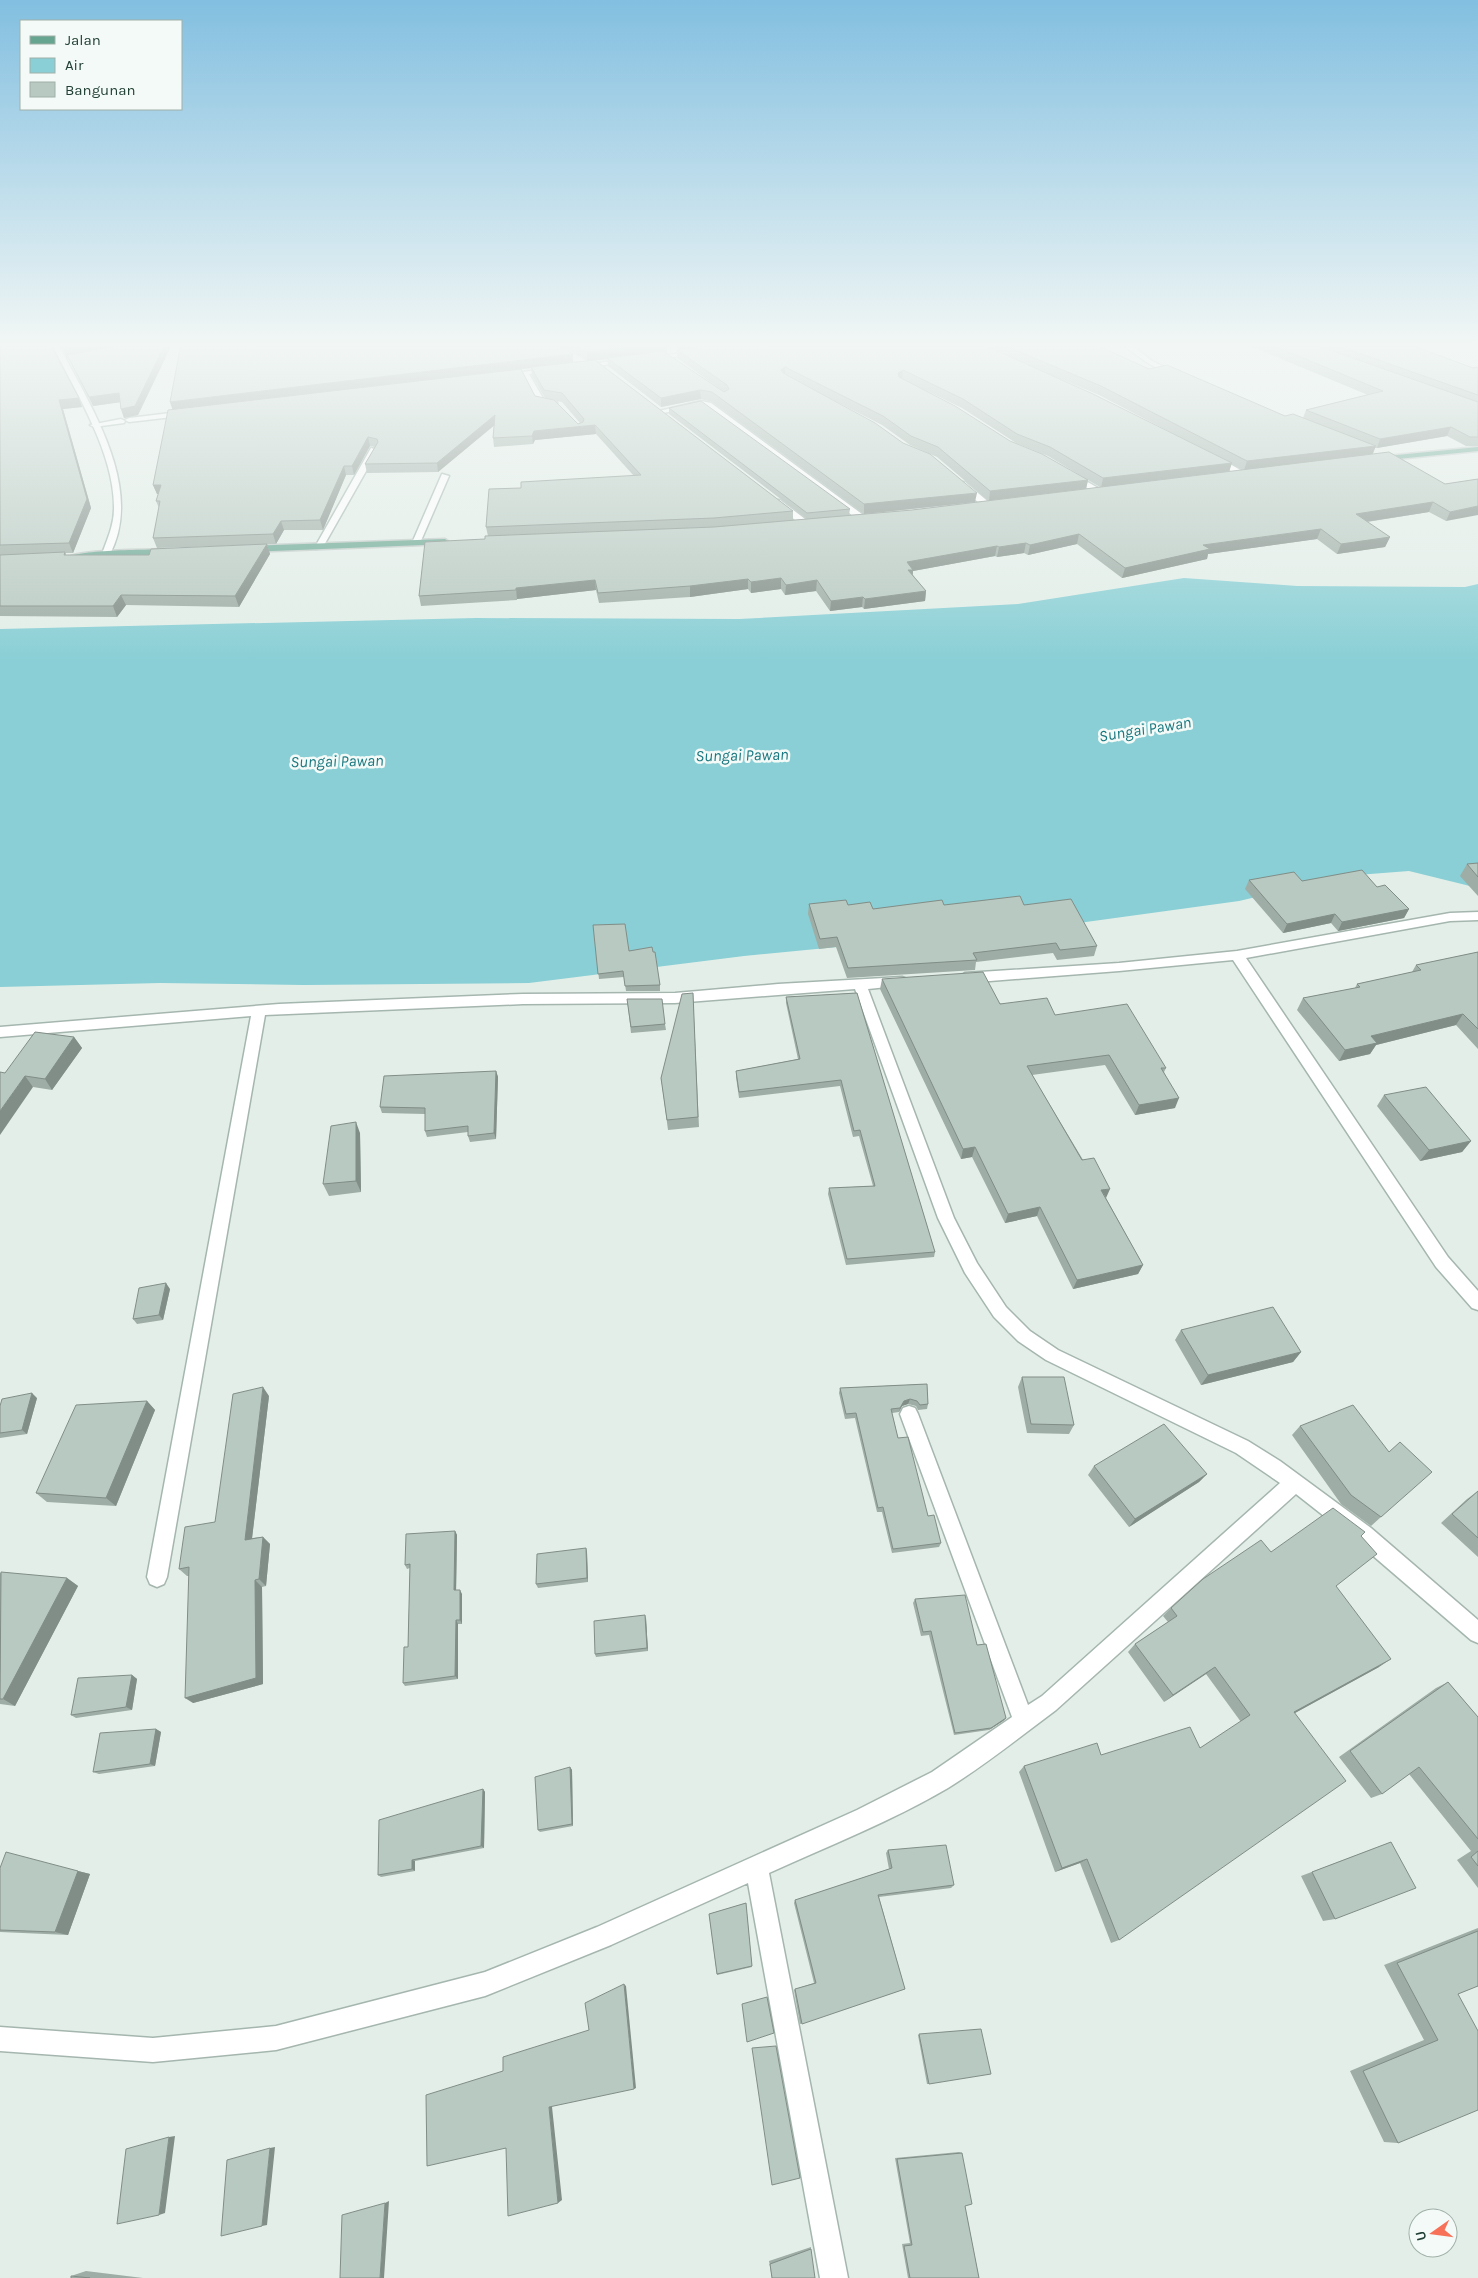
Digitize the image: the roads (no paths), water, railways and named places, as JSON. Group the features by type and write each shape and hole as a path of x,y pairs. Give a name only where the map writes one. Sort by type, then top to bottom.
{"main road":[{"path":"1370,460 1464,450"},
{"path":"1230,477 1248,475"},
{"path":"1081,495 1110,491"},
{"path":"978,507 991,505"},
{"path":"858,520 875,518"},
{"path":"788,526 811,524"},
{"path":"244,549 452,542"},
{"path":"71,555 185,551"}],"street":[{"path":"106,450 118,490 117,524 106,554"},
{"path":"319,547 374,450"},
{"path":"767,450 858,520"},
{"path":"1373,450 1390,457"},
{"path":"1201,452 1248,475"},
{"path":"1059,469 1101,492"},
{"path":"416,544 445,476"},
{"path":"953,476 991,505"},
{"path":"768,495 811,524"},
{"path":"956,978 1119,968 1237,955 1450,917 1478,916"},
{"path":"1237,955 1442,1262 1478,1303"},
{"path":"0,1032 259,1011 523,999 674,998 918,981"},
{"path":"860,984 946,1218 971,1268 1000,1312 1024,1336 1052,1355 1242,1447 1295,1482 1359,1532 1478,1633"},
{"path":"157,1577 259,1011"},
{"path":"909,1414 1024,1721"},
{"path":"0,2038 153,2050 276,2038 485,1984 603,1936 865,1818 940,1780 1049,1703 1295,1482"},
{"path":"756,1867 834,2278"}],"water":[{"name":"Sungai Pawan","path":"1184,578 1297,586 1465,587 1478,584 1478,888 1409,871 1344,876 1239,901 1064,925 744,956 529,983 304,985 160,983 0,987 0,629 476,618 739,619 1018,604"}]}
